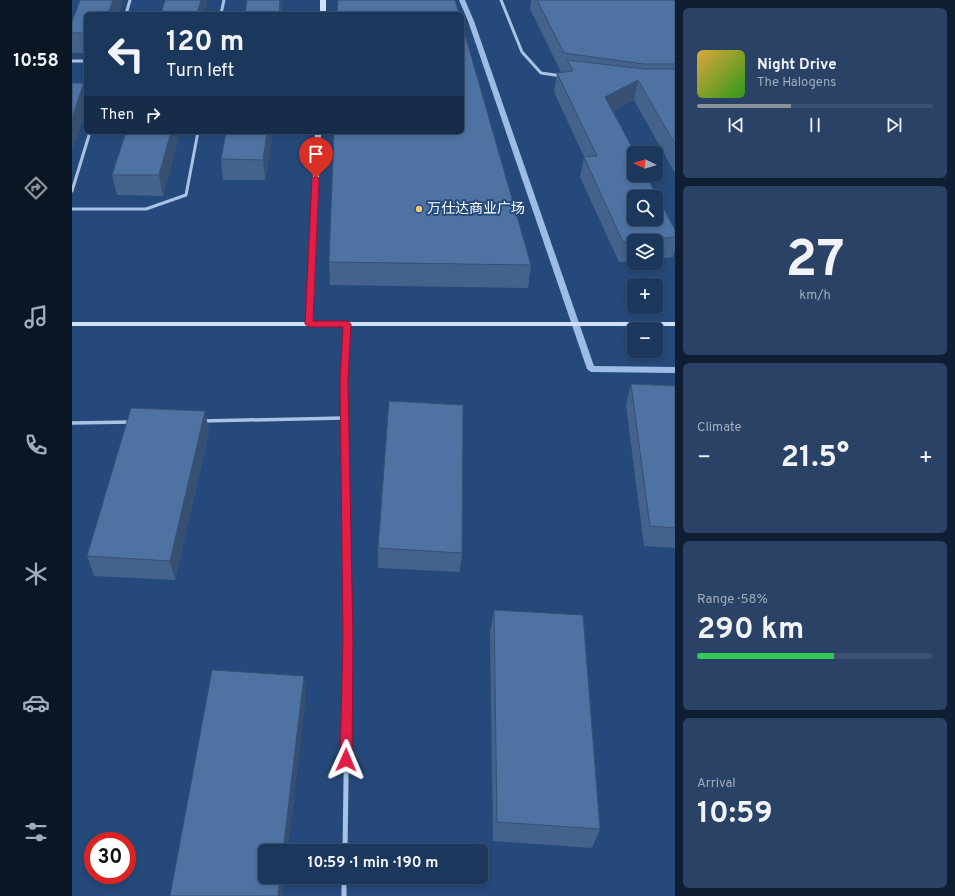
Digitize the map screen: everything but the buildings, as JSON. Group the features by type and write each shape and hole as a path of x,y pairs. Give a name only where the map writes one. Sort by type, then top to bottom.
{"street":[{"path":"127,12 130,0"},
{"path":"221,12 224,0"},
{"path":"323,12 324,0"},
{"path":"501,0 522,52 541,73 563,76"},
{"path":"72,61 84,61"},
{"path":"72,191 89,134"},
{"path":"72,209 146,208 186,194 198,134"},
{"path":"309,324 318,134"},
{"path":"72,324 675,324"},
{"path":"345,844 348,639 344,380 347,324"},
{"path":"196,421 344,418"},
{"path":"72,423 134,422"},
{"path":"344,884 344,896"}],"waterway":[{"path":"462,0 471,21 591,369 675,370"}],"place":[{"name":"万仕达商业广场","path":"419,209"}],"route":[{"path":"316,178 309,324 347,324 344,380 348,639 346,760"}]}
